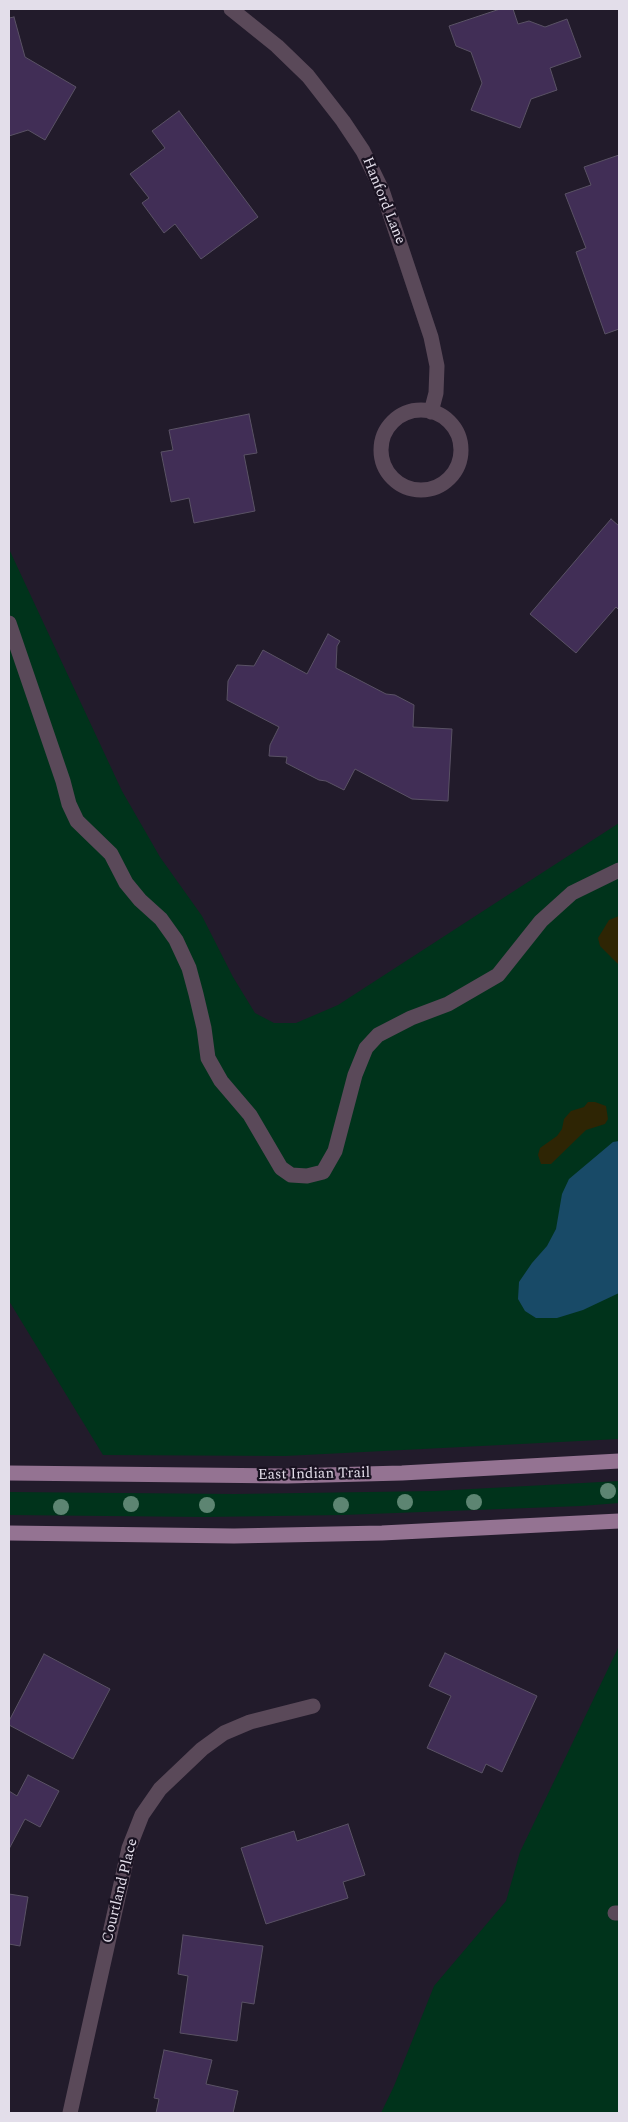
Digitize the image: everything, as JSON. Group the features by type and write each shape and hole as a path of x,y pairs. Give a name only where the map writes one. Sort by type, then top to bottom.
{"main road":[{"name":"East Indian Trail","path":"9,1473 288,1476 421,1472 619,1461"},
{"path":"9,1532 252,1536 447,1530 619,1521"}],"street":[{"name":"Hanford Lane","path":"231,9 277,46 308,76 363,150 388,206 431,337 437,366 436,393 432,412"},
{"path":"416,411 432,412 444,417 454,428 461,444 459,462 450,478 438,487 419,490 406,488 393,479 383,463 381,448 384,434 400,416 416,411"},
{"path":"9,623 60,772 69,804 77,821 111,854 126,883 140,900 161,919 176,940 189,968 204,1028 208,1058 221,1081 250,1115 281,1168 291,1175 306,1176 324,1172 335,1151 355,1075 366,1048 378,1035 410,1018 448,1004 498,975 541,921 572,892 619,870"},
{"name":"Courtland Place","path":"70,2113 129,1848 142,1814 160,1789 202,1749 224,1733 250,1722 313,1706"}],"green space":[{"path":"9,549 122,791 160,857 202,916 233,977 255,1013 274,1023 296,1023 338,1005 619,823 619,1439 285,1456 103,1455 9,1301"},
{"path":"619,1481 619,1503 581,1506 343,1515 205,1517 9,1515 9,1492 235,1494 435,1491"},
{"path":"619,1646 619,2113 381,2113 394,2086 434,1986 506,1901 520,1852"}],"sand":[{"path":"619,916 619,965 600,946 598,938 609,920"},
{"path":"588,1102 595,1102 606,1106 608,1119 605,1124 586,1130 551,1164 541,1164 538,1155 540,1148 557,1136 562,1129 564,1119 571,1111 584,1107"}],"water":[{"path":"619,1141 619,1293 583,1310 557,1318 536,1318 525,1311 518,1299 519,1282 547,1246 556,1229 562,1194 569,1179 613,1142"}],"building":[{"path":"500,9 513,9 518,24 529,21 545,27 567,19 581,57 550,68 557,90 531,99 520,128 471,110 482,83 471,52 456,46 449,26"},
{"path":"14,17 25,57 76,87 45,140 28,130 9,136 9,18"},
{"path":"179,111 258,217 201,259 175,224 164,233 142,203 149,198 130,174 165,148 152,131"},
{"path":"619,155 619,329 605,334 576,252 586,248 565,194 591,185 584,167"},
{"path":"249,414 257,453 244,455 255,511 194,523 189,498 171,502 161,452 173,450 169,430"},
{"path":"611,519 619,526 619,610 616,607 576,653 530,614"},
{"path":"328,634 340,641 337,646 336,668 386,694 395,695 414,705 413,727 452,729 448,801 412,799 355,769 344,790 326,781 319,780 286,763 287,757 269,756 270,745 279,727 227,700 228,681 237,665 254,666 263,650 307,674"},
{"path":"445,1653 537,1696 502,1772 486,1764 482,1773 427,1748 451,1696 429,1686"},
{"path":"44,1654 110,1689 73,1759 9,1725 9,1721"},
{"path":"28,1775 59,1791 40,1827 25,1819 9,1849 9,1791 17,1796"},
{"path":"348,1824 365,1875 343,1882 348,1898 266,1924 241,1848 294,1831 297,1841"},
{"path":"9,1894 28,1897 20,1946 9,1944"},
{"path":"183,1935 263,1946 254,2004 242,2002 237,2041 180,2033 188,1976 178,1974"},
{"path":"164,2050 212,2060 206,2084 238,2091 233,2113 156,2113 159,2099 154,2098"}]}
